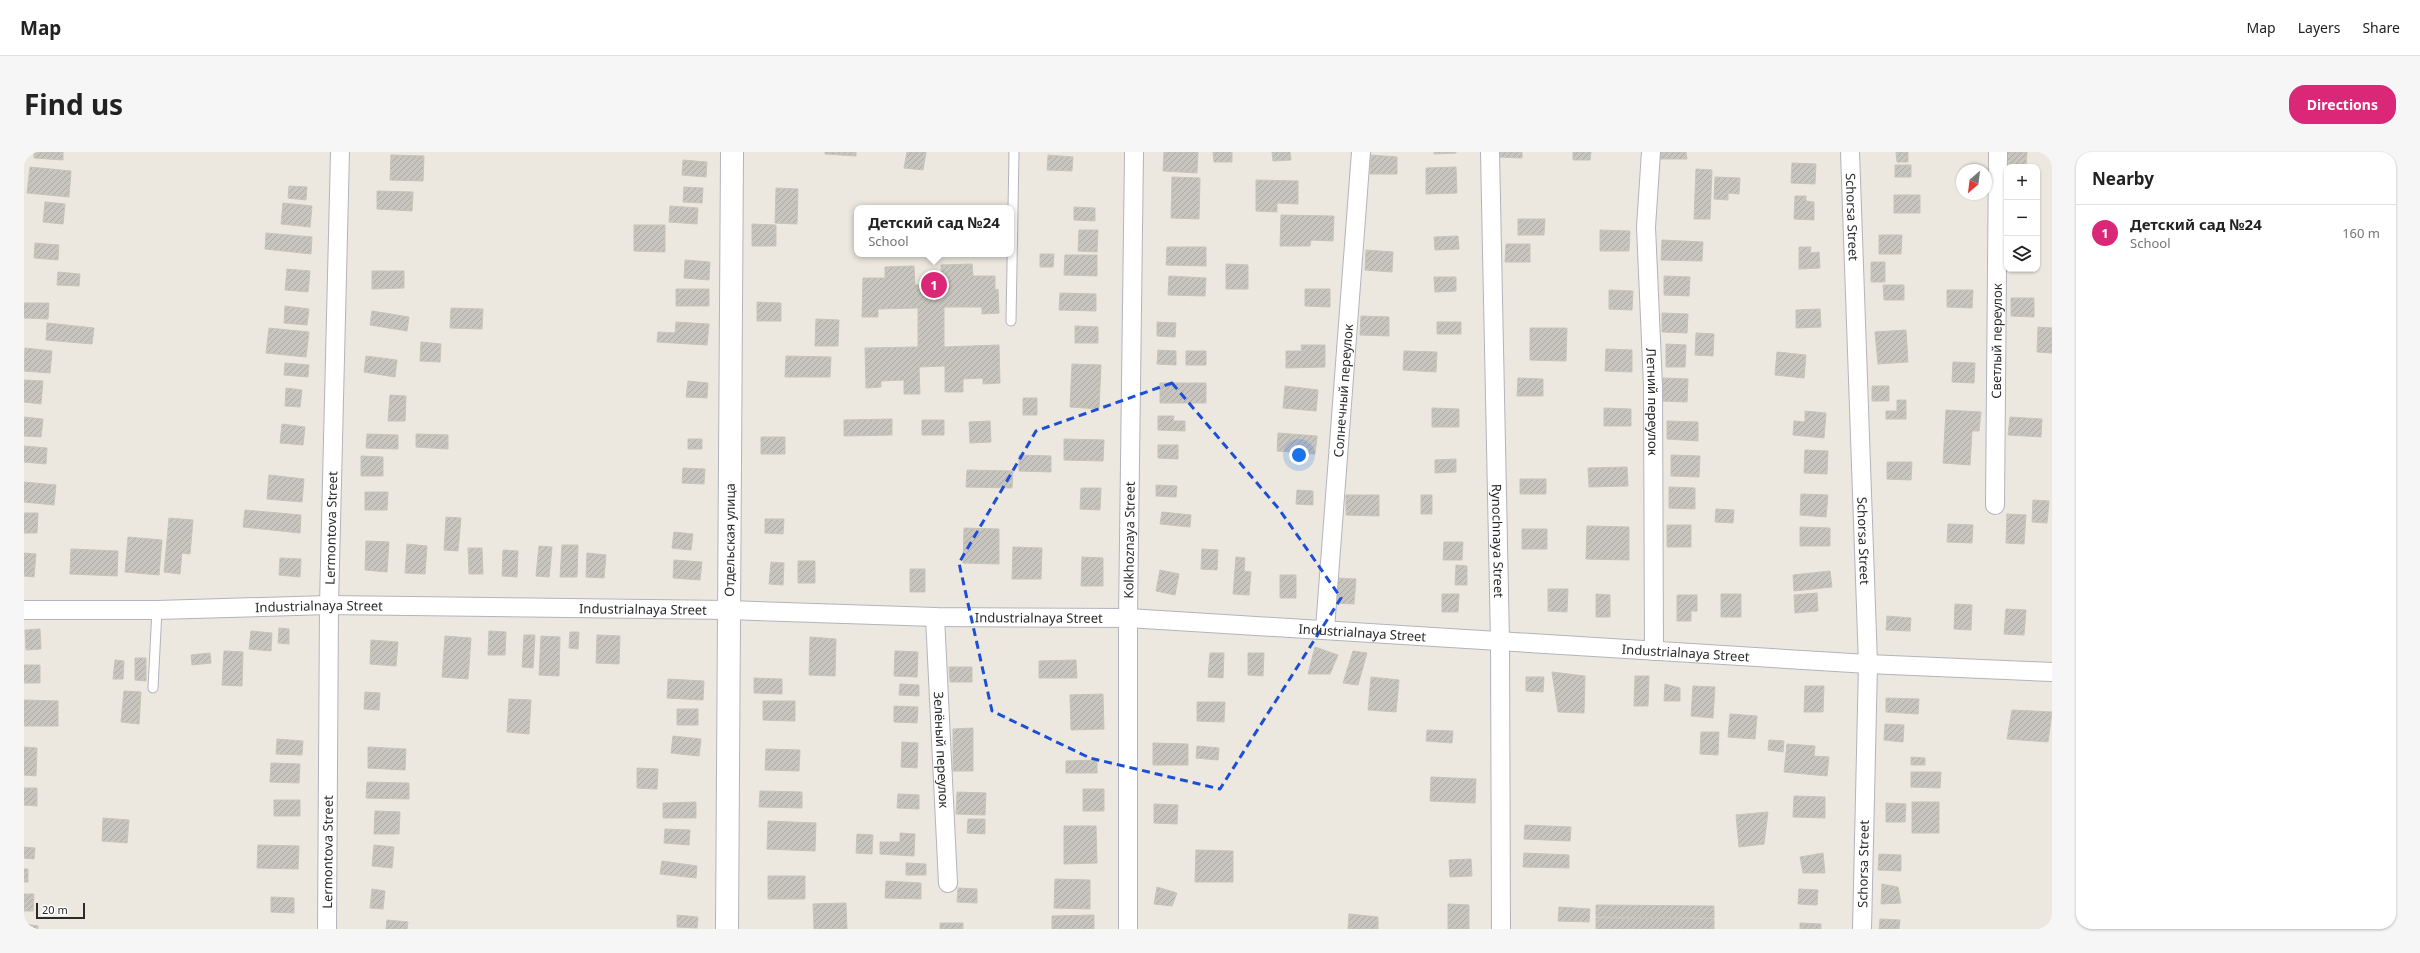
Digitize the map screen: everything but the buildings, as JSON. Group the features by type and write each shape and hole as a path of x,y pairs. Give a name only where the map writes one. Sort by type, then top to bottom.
{"street":[{"name":"Lermontova Street","path":"327,929 329,605 340,152"},
{"name":"Отдельская улица","path":"727,929 732,152"},
{"name":"Kolkhoznaya Street","path":"1128,929 1128,618 1134,152"},
{"name":"Солнечный переулок","path":"1325,629 1361,152"},
{"name":"Rynochnaya Street","path":"1490,152 1500,641 1501,929"},
{"name":"Летний переулок","path":"1651,152 1646,227 1653,386 1654,651"},
{"name":"Schorsa Street","path":"1850,152 1868,664 1862,929"},
{"name":"Светлый переулок","path":"1995,506 1998,152"},
{"name":"Industrialnaya Street","path":"24,610 157,610 329,605 728,610 935,617 1128,618 1325,629 1868,664 2052,672"},
{"name":"Зелёный переулок","path":"935,617 948,883"}],"lane":[{"path":"1013,205 1014,152"},
{"path":"1011,321 1012,257"},
{"path":"153,688 157,610"}],"highlighted area":[{"path":"1172,383 1279,509 1341,598 1220,789 1090,758 992,711 959,563 1036,431"}],"place":[{"name":"Детский сад №24","path":"934,285"}]}
